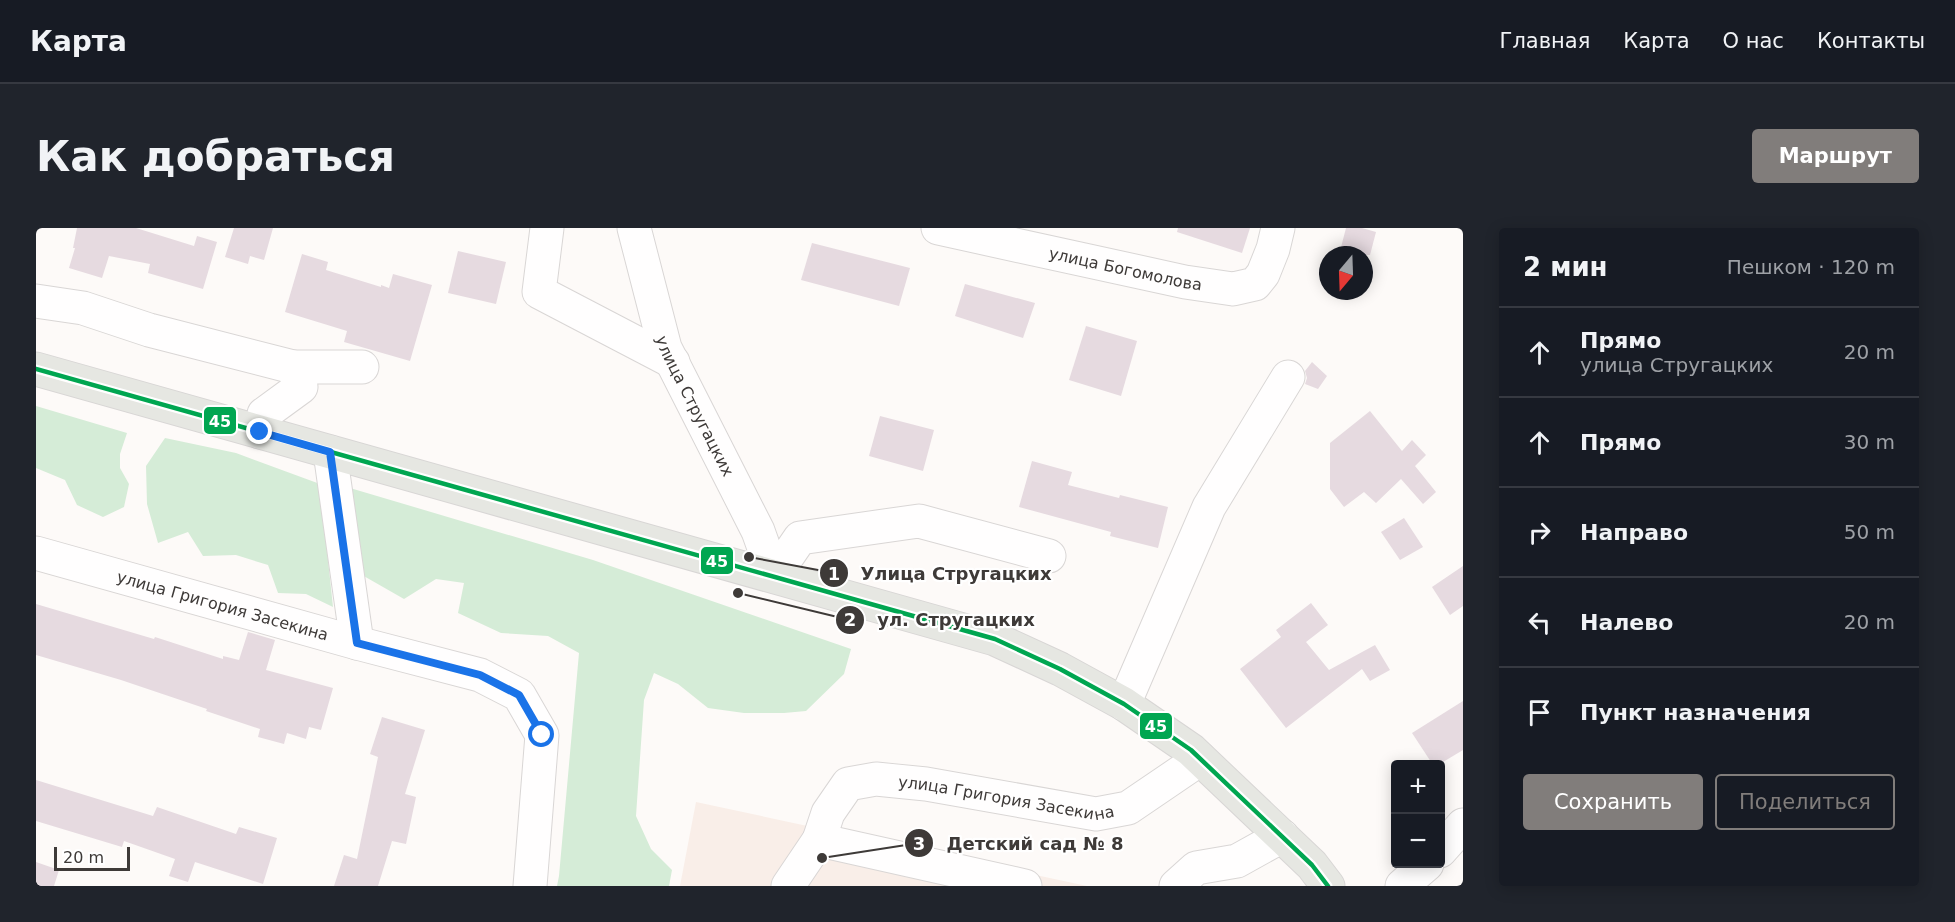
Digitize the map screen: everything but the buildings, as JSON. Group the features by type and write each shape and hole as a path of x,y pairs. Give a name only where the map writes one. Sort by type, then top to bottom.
{"main road":[{"path":"36,369 995,639 1060,669 1124,704 1191,750 1282,836 1328,886"}],"street":[{"path":"547,228 539,292 673,362"},
{"name":"улица Стругацких","path":"634,228 665,348 758,531 774,576"},
{"name":"улица Богомолова","path":"938,228 1185,282 1233,289 1255,284 1263,274 1278,228"},
{"path":"36,302 83,308 149,330 293,367 362,368"},
{"path":"260,432 264,414 301,387 293,367"},
{"path":"1124,704 1209,507 1288,377"},
{"path":"330,452 357,643"},
{"path":"774,576 800,538 920,520 1049,556"},
{"name":"улица Григория Засекина","path":"36,553 480,675 519,695 542,735 530,886"},
{"name":"улица Григория Засекина","path":"788,886 820,835 828,813 848,784 876,779 926,784 1096,814 1128,808 1200,759"},
{"path":"1445,845 1463,825"},
{"path":"820,835 983,882 1025,886"},
{"path":"1176,886 1196,868 1237,861 1282,836"},
{"path":"1402,886 1422,868"}],"shaded area":[{"path":"696,802 1087,886 680,886"}],"green space":[{"path":"36,406 127,433 120,454 120,468 129,484 124,507 103,517 77,505 65,480 36,468"},
{"path":"165,438 236,453 320,484 333,607 306,594 278,593 268,565 236,555 203,556 188,532 158,543 147,504 146,466"},
{"path":"350,488 593,560 851,649 844,674 806,711 744,713 708,708 678,684 654,673 644,700 636,816 651,849 672,870 669,886 557,886 579,653 548,636 501,633 458,613 464,583 436,579 404,599 362,575"}],"transit line":[{"name":"45","path":"36,369 995,639 1060,669 1124,704 1191,750 1312,865 1328,886"}],"place":[{"name":"Улица Стругацких","path":"749,557"},
{"name":"ул. Стругацких","path":"738,593"},
{"name":"Детский сад № 8","path":"822,858"}],"route":[{"path":"260,432 330,452 357,643 480,675 519,695 542,735"}]}
